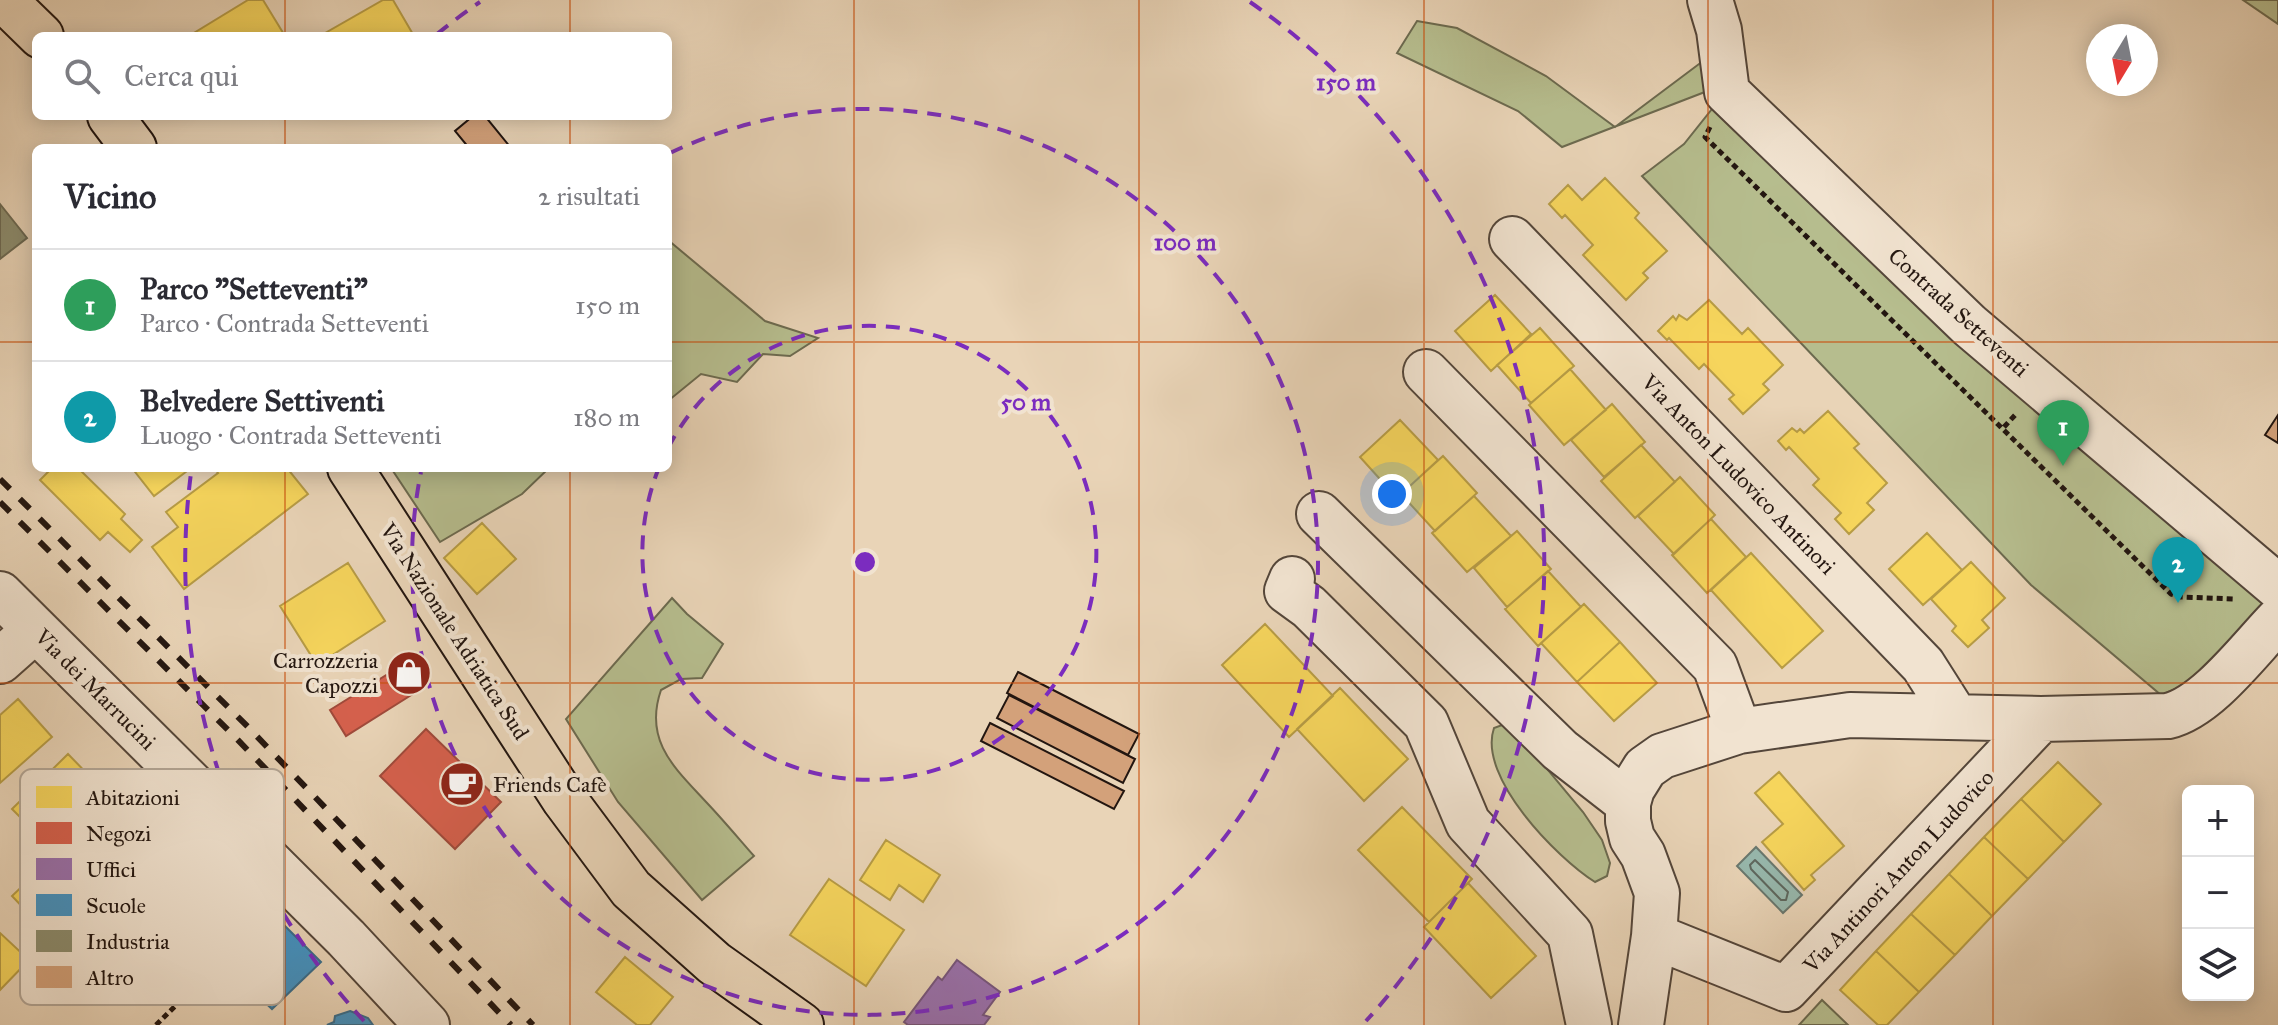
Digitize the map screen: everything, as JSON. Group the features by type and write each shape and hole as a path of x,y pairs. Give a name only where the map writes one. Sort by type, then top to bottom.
{"main road":[{"path":"4,0 37,32"},
{"path":"113,120 131,144"},
{"name":"Via Nazionale Adriatica Sud","path":"353,472 564,799 631,889 714,963 801,1025"}],"street":[{"path":"1710,0 1719,30 1727,89"},
{"name":"Contrada Setteventi","path":"1727,89 1969,325 2259,593"},
{"name":"Via Anton Ludovico Antinori","path":"1512,239 1923,665 1956,717"},
{"path":"1426,372 1715,666 1739,731"},
{"path":"1319,514 1560,750 1628,803"},
{"path":"1292,579 1287,591 1309,607 1426,723 1468,823 1570,934 1589,1025"},
{"name":"Via dei Marrucini","path":"0,594 175,769"},
{"path":"1641,1025 1657,893 1643,855 1632,838 1628,803 1632,789 1645,768 1662,756 1739,731 1850,715 2041,719 2168,716 2183,712 2202,700 2278,620"},
{"path":"0,661 35,630"},
{"name":"Via Antinori Anton Ludovico","path":"1654,936 1786,989 2041,719"},
{"name":"Via dei Marrucini","path":"284,877 427,1025"}],"path":[{"path":"1727,89 1705,137 2171,594 2181,597 2259,593"},
{"path":"156,1025 176,1005"}],"green space":[{"path":"2243,0 2278,0 2278,24"},
{"path":"1417,21 1457,28 1546,76 1615,127 1562,147 1518,111 1397,53"},
{"path":"1719,49 1723,85 1616,126"},
{"path":"1720,99 2270,600 2185,685 2161,695 2031,585 1642,176 1684,144"},
{"path":"672,243 765,321 818,338 790,356 763,354 737,382 701,374 672,398"},
{"path":"394,472 545,472 522,494 440,542"},
{"path":"672,598 723,644 702,678 681,679 661,690 656,725 660,740 674,766 754,856 702,900 618,802 566,719"},
{"path":"1502,725 1513,728 1583,812 1602,840 1610,863 1607,876 1595,882 1579,871 1542,836 1508,792 1497,769 1492,748 1494,728"},
{"path":"1822,1000 1848,1025 1799,1025"}],"water":[{"path":"1756,847 1802,895 1783,913 1737,866"}],"building: Abitazioni":[{"path":"248,0 263,0 283,32 196,32"},
{"path":"383,0 393,0 412,32 327,32"},
{"path":"1605,178 1639,213 1635,218 1667,251 1643,273 1648,278 1626,300 1583,255 1593,245 1565,215 1562,218 1549,204 1568,185 1582,200"},
{"path":"1495,295 1531,334 1491,371 1455,331"},
{"path":"1709,300 1742,334 1748,328 1783,365 1763,384 1769,390 1743,414 1729,399 1734,395 1704,364 1699,369 1658,331 1673,316 1676,320 1679,315 1687,320"},
{"path":"1540,328 1574,366 1531,403 1497,365"},
{"path":"1570,369 1606,410 1564,445 1529,405"},
{"path":"1612,404 1645,442 1604,477 1571,440"},
{"path":"1828,411 1859,444 1854,448 1887,483 1867,503 1874,510 1849,534 1835,519 1841,513 1813,485 1819,479 1789,447 1786,450 1778,441 1792,428 1804,433"},
{"path":"1400,420 1438,460 1397,498 1360,457"},
{"path":"1641,445 1675,482 1635,518 1601,481"},
{"path":"1443,456 1477,493 1435,531 1401,494"},
{"path":"48,472 82,472 125,514 121,519 142,540 130,552 108,532 100,540 40,480"},
{"path":"135,472 186,472 154,496"},
{"path":"290,472 308,494 184,589 152,547 178,527 166,512 218,473"},
{"path":"1680,477 1715,515 1674,554 1638,516"},
{"path":"1474,496 1511,536 1467,572 1432,533"},
{"path":"1711,519 1746,557 1707,593 1672,555"},
{"path":"482,523 516,559 477,594 444,558"},
{"path":"1517,531 1551,569 1507,607 1474,568"},
{"path":"1927,533 1962,570 1923,605 1889,569"},
{"path":"1751,553 1823,631 1782,668 1711,590"},
{"path":"1971,562 2005,598 1982,620 1989,628 1968,647 1952,631 1956,626 1931,599"},
{"path":"348,563 385,621 317,665 280,606"},
{"path":"1548,571 1581,607 1538,646 1505,609"},
{"path":"1584,604 1620,642 1577,682 1541,643"},
{"path":"1265,624 1333,696 1289,737 1222,665"},
{"path":"1620,642 1657,683 1614,721 1577,682"},
{"path":"1340,688 1408,759 1364,801 1297,729"},
{"path":"18,699 52,737 0,783 0,715"},
{"path":"68,754 83,769 53,769"},
{"path":"2058,762 2101,804 2064,842 2021,799"},
{"path":"1779,772 1844,846 1811,875 1815,880 1804,890 1762,842 1783,824 1755,793"},
{"path":"2021,799 2064,842 2028,879 1984,837"},
{"path":"20,801 20,817 12,809"},
{"path":"1402,807 1472,879 1429,922 1358,850"},
{"path":"1984,837 2028,879 1992,916 1949,874"},
{"path":"886,840 940,875 923,902 899,885 890,900 860,880"},
{"path":"1949,874 1992,916 1955,955 1911,914"},
{"path":"829,879 904,930 866,986 790,935"},
{"path":"1468,883 1536,956 1491,998 1424,927"},
{"path":"20,888 20,904 12,896"},
{"path":"1911,914 1955,955 1919,992 1876,951"},
{"path":"0,933 20,952 20,969 0,990"},
{"path":"1876,951 1919,992 1887,1025 1878,1025 1840,990"},
{"path":"625,957 673,997 650,1025 637,1025 596,992"}],"building: Negozi":[{"path":"409,661 424,687 346,736 330,710"},
{"path":"426,729 501,802 455,849 380,776"}],"building: Uffici":[{"path":"957,960 1000,992 983,1015 990,1017 984,1025 908,1025 904,1022 938,977 942,980"}],"building: Scuole":[{"path":"284,925 321,962 284,997"},
{"path":"350,1011 368,1018 373,1025 327,1025 334,1022 335,1016"}],"building: Industria":[{"path":"0,204 27,238 0,259"}],"building: Altro":[{"path":"468,120 488,120 508,144 466,144 455,131"},
{"path":"2278,415 2278,443 2265,435"},
{"path":"1018,672 1139,734 1128,755 1007,693"},
{"path":"1009,695 1135,759 1123,783 997,718"},
{"path":"990,723 1124,791 1114,809 981,741"}],"railway":[{"path":"0,479 248,727 533,1025"},
{"path":"0,502 266,769"},
{"path":"284,788 511,1025"}],"place":[{"name":"Parco \"Setteventi\"","path":"2063,466"},
{"name":"Belvedere Settiventi","path":"2178,603"},
{"name":"Carrozzeria Capozzi","path":"409,673"},
{"name":"Friends Cafè","path":"462,784"}]}
